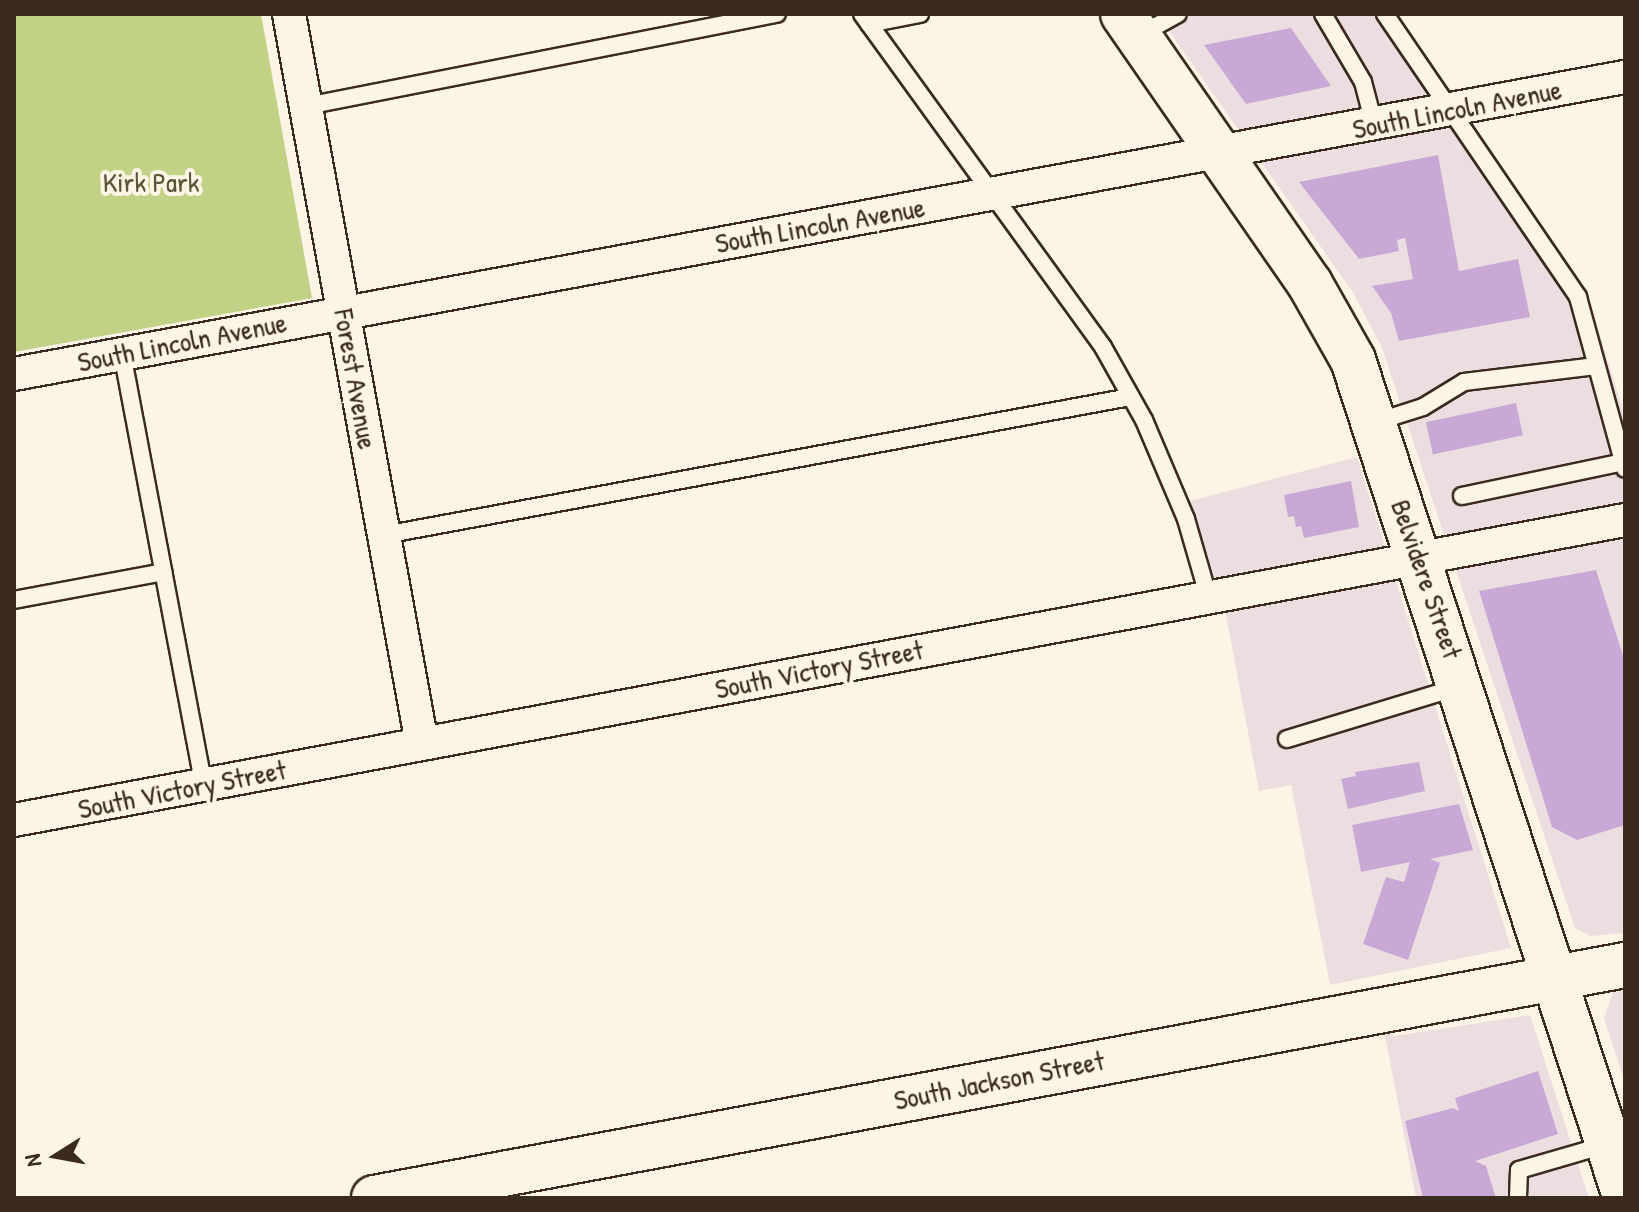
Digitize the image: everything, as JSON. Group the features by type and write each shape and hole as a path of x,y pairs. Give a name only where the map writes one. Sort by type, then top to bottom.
{"main road":[{"name":"Belvidere Street","path":"1131,25 1335,321 1376,423 1463,685 1625,1196"},
{"name":"South Jackson Street","path":"374,1198 1625,965"}],"street":[{"name":"Forest Avenue","path":"289,14 422,744"},
{"name":"South Lincoln Avenue","path":"14,374 1625,77"},
{"name":"South Victory Street","path":"14,820 1208,595 1625,520"}],"lane":[{"path":"306,106 777,14"},
{"path":"865,19 920,14"},
{"path":"1131,25 1178,14"},
{"path":"1323,14 1363,82 1374,124"},
{"path":"1385,14 1578,297 1624,466 1462,496"},
{"path":"865,19 1103,347 1130,397 1186,519 1208,595"},
{"path":"122,353 204,785"},
{"path":"1376,423 1423,407 1464,382 1596,366"},
{"path":"384,535 1130,397"},
{"path":"14,600 163,572"},
{"path":"1287,739 1463,685"},
{"path":"1518,1198 1519,1170 1609,1144"}],"shaded area":[{"path":"1157,14 1398,14 1586,290 1625,417 1625,933 1591,936 1575,928 1382,348 1354,294"},
{"path":"1357,457 1511,948 1330,985 1291,785 1259,791 1226,615 1190,501"},
{"path":"1625,991 1625,1083 1604,1018 1613,992"},
{"path":"1530,1015 1589,1198 1416,1198 1384,1030 1395,1036"}],"green space":[{"name":"Kirk Park","path":"14,14 261,14 312,298 14,352"}],"building":[{"path":"1291,28 1331,86 1246,104 1204,45"},
{"path":"1438,155 1459,271 1518,259 1530,317 1399,341 1391,313 1372,286 1413,279 1405,238 1397,240 1399,251 1359,259 1299,182"},
{"path":"1516,403 1523,435 1433,454 1426,422"},
{"path":"1351,481 1359,527 1304,538 1301,526 1296,527 1294,516 1288,517 1284,495"},
{"path":"1596,570 1625,662 1625,825 1577,840 1552,827 1479,591"},
{"path":"1419,762 1425,791 1348,809 1341,779 1356,776 1355,772"},
{"path":"1459,804 1473,850 1430,859 1440,863 1408,960 1363,944 1386,877 1404,882 1410,862 1361,872 1352,825"},
{"path":"1538,1071 1558,1134 1475,1161 1486,1166 1496,1198 1423,1198 1405,1121 1453,1108 1459,1111 1455,1098"}]}
